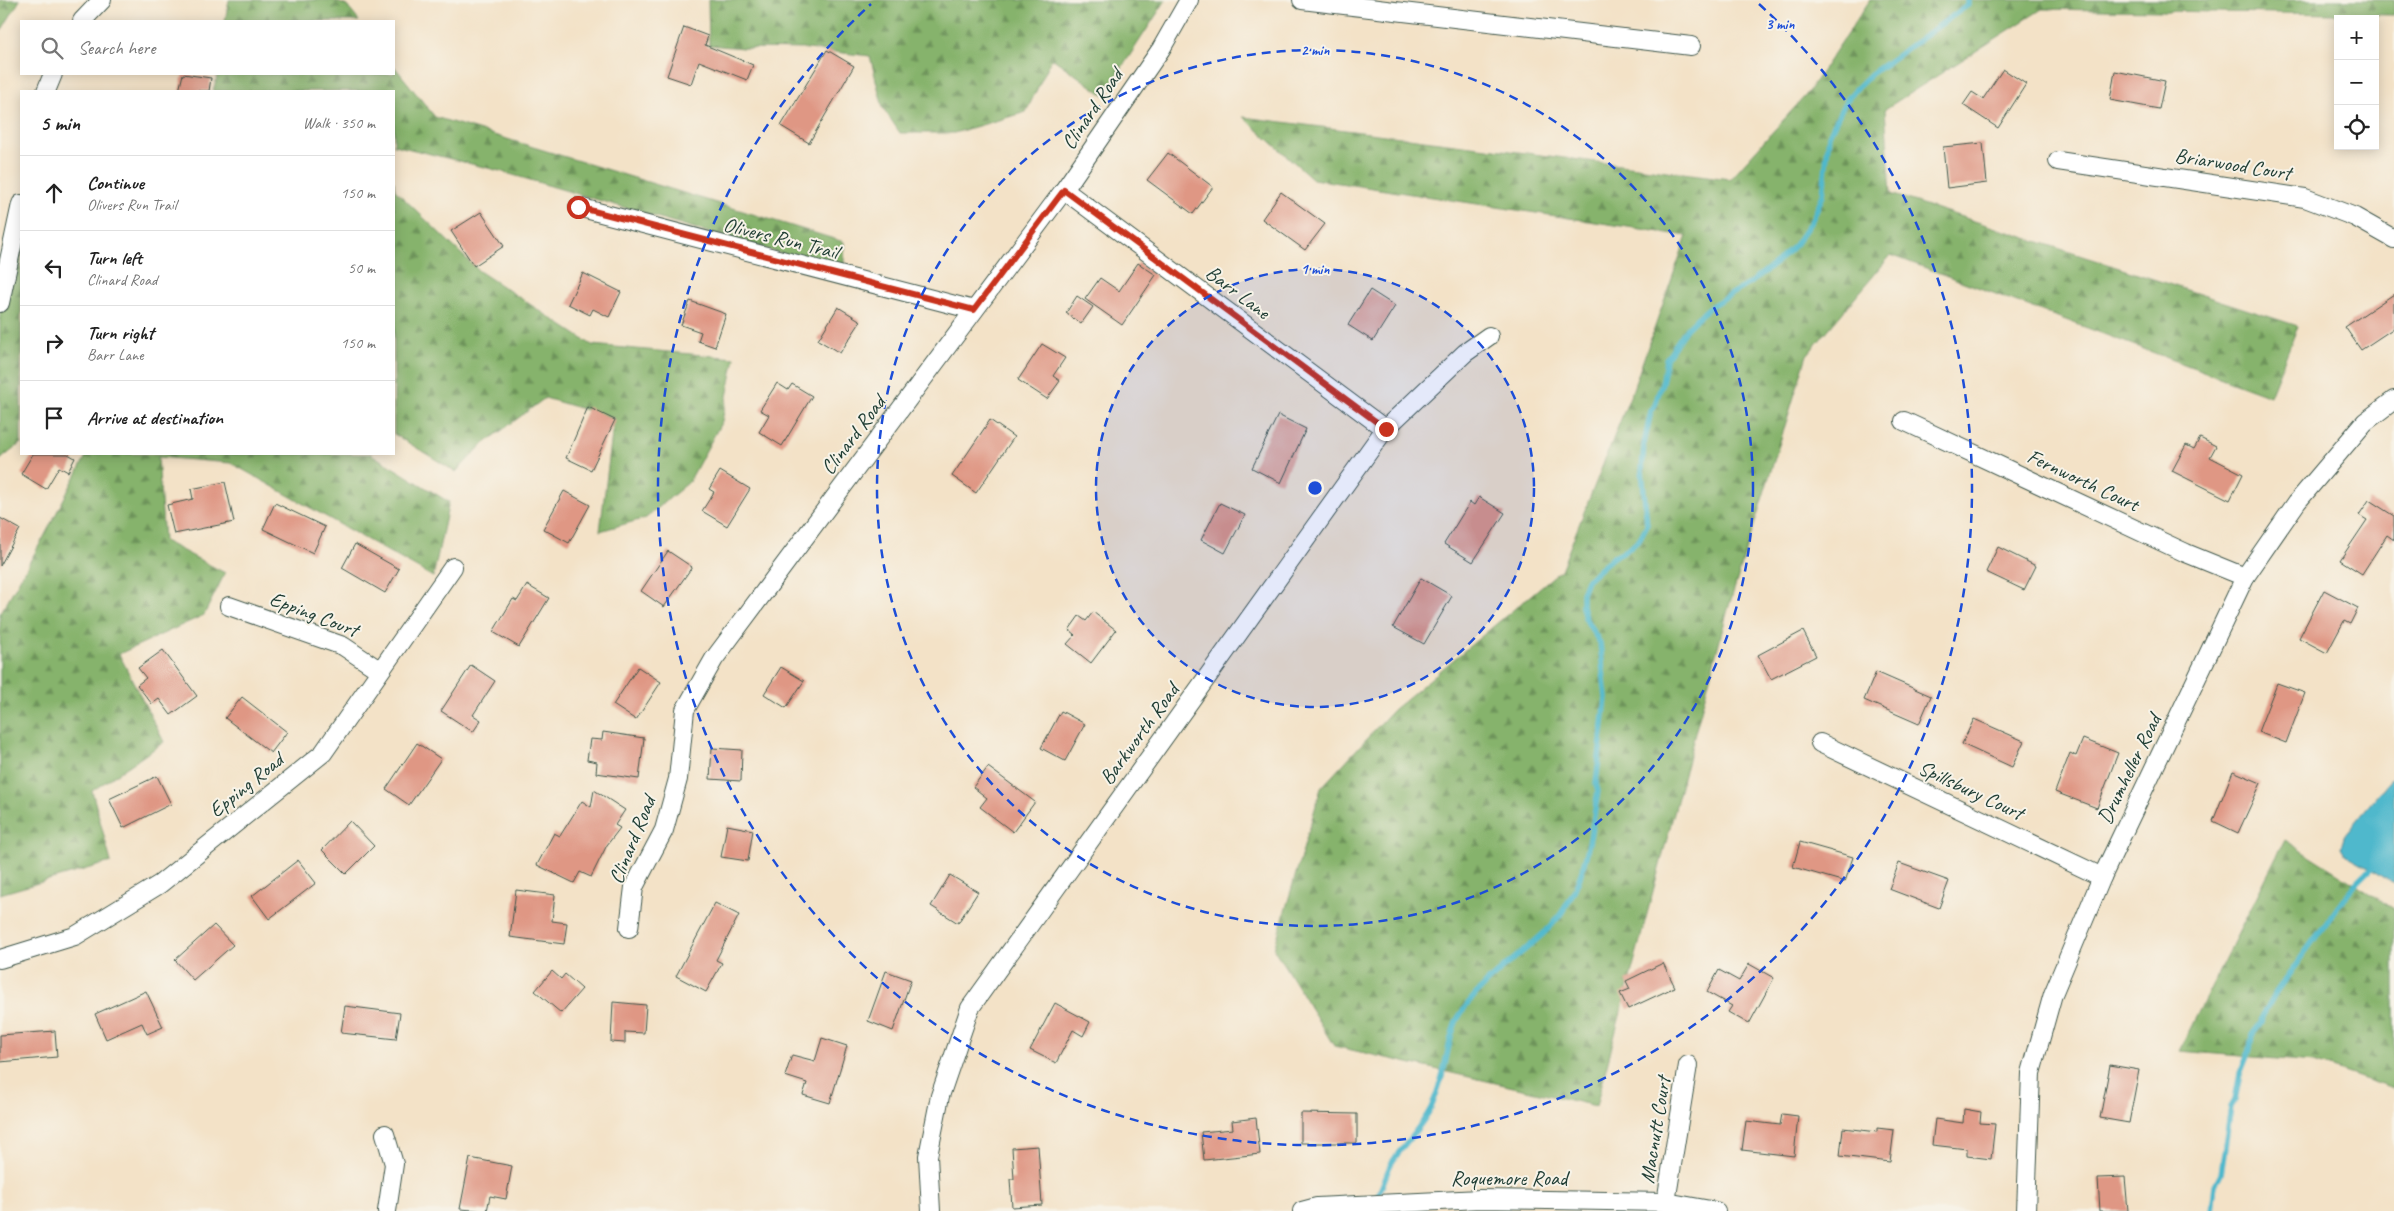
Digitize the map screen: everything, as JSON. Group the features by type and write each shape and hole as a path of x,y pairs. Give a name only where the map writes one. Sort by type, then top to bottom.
{"street":[{"path":"83,20 102,0"},
{"name":"Clinard Road","path":"630,928 634,887 664,830 678,779 685,710 714,659 1064,190 1161,49 1189,0"},
{"path":"1302,0 1691,46"},
{"path":"46,90 53,75"},
{"name":"Briarwood Court","path":"2058,161 2305,198 2355,217 2394,239"},
{"name":"Barr Lane","path":"1064,190 1386,429"},
{"name":"Olivers Run Trail","path":"578,207 974,310"},
{"path":"0,303 20,209"},
{"name":"Barkworth Road","path":"931,1211 928,1156 940,1096 970,1008 1386,429 1465,353 1489,336"},
{"name":"Drumheller Road","path":"2026,1211 2031,1073 2053,994 2102,877 2245,577 2296,502 2365,422 2394,400"},
{"name":"Fernworth Court","path":"1904,421 2186,553 2245,577"},
{"name":"Epping Road","path":"0,959 75,936 160,884 323,753 453,566"},
{"name":"Epping Court","path":"229,606 343,646 379,670"},
{"name":"Spillsbury Court","path":"1820,743 2102,877"},
{"name":"Macnutt Court","path":"1666,1202 1688,1065"},
{"path":"384,1134 394,1164 388,1211"},
{"name":"Roquemore Road","path":"1302,1211 1317,1207 1480,1199 1666,1202 1716,1211"}],"green space":[{"path":"0,0 20,0 0,33"},
{"path":"229,0 333,0 347,6 358,20 225,20"},
{"path":"708,0 1166,0 1104,95 1052,58 1026,112 954,133 900,133 883,108 870,56 808,49 743,48 709,45"},
{"path":"1870,0 2394,0 2394,15 2042,9 1885,109 1891,194 2298,326 2270,396 1891,255 1807,355 1728,609 1596,1106 1334,1046 1274,949 1321,788 1393,710 1561,570 1633,389 1687,236 1313,179 1243,117 1730,179 1806,95"},
{"path":"395,67 435,117 844,242 844,272 496,170 395,145 395,90 213,90 218,75 395,75"},
{"path":"395,190 479,271 592,345 735,358 722,421 689,482 646,518 600,531 614,418 545,398 481,446 456,472 395,435"},
{"path":"20,253 20,444 0,460 0,313"},
{"path":"84,455 373,455 449,502 433,577 231,463 158,457 164,541 225,573 204,615 119,654 164,742 92,791 111,862 0,894 0,614 45,535 86,456"},
{"path":"2285,840 2394,909 2394,1089 2314,1062 2179,1051"}],"water":[{"path":"2394,775 2394,884 2345,854 2341,847 2345,834"}],"building":[{"path":"684,27 708,36 705,45 753,65 747,80 699,61 691,84 667,76"},
{"path":"827,50 854,66 809,143 781,126"},
{"path":"2003,69 2026,84 1998,128 1963,105 1972,92 1983,99"},
{"path":"2115,71 2165,81 2159,109 2110,100"},
{"path":"183,75 211,78 209,90 179,90"},
{"path":"1983,143 1987,183 1947,188 1943,147"},
{"path":"1168,153 1213,187 1193,214 1147,180"},
{"path":"1281,192 1325,224 1305,250 1262,219"},
{"path":"481,212 504,246 474,266 451,231"},
{"path":"1138,263 1156,275 1122,325 1085,299 1100,278 1119,291"},
{"path":"583,273 621,292 609,317 593,309 590,315 568,304"},
{"path":"1370,290 1395,306 1373,341 1348,325"},
{"path":"2394,294 2394,328 2361,350 2345,327"},
{"path":"1077,296 1093,307 1081,324 1066,313"},
{"path":"690,301 726,314 715,347 698,341 701,332 681,325"},
{"path":"838,307 861,321 840,353 818,340"},
{"path":"1042,344 1065,358 1053,376 1060,381 1047,399 1018,380"},
{"path":"777,383 788,390 792,384 812,396 782,446 759,432 769,415 760,410"},
{"path":"588,407 615,420 591,470 566,458"},
{"path":"1278,415 1306,429 1281,483 1252,468"},
{"path":"990,420 1014,437 976,493 952,476"},
{"path":"2200,438 2216,446 2210,457 2243,474 2230,500 2172,471 2186,445 2194,449"},
{"path":"32,455 70,455 75,458 68,472 59,467 46,489 21,474"},
{"path":"720,471 750,489 727,526 702,511 714,492 709,489"},
{"path":"225,482 234,522 174,534 167,505 193,499 191,489"},
{"path":"564,491 590,505 569,543 543,529"},
{"path":"1479,497 1505,513 1473,562 1444,544 1470,502 1474,505"},
{"path":"2369,500 2394,516 2394,540 2387,535 2362,574 2340,560 2367,520 2359,515"},
{"path":"275,503 325,527 313,553 263,529"},
{"path":"1220,503 1245,515 1225,553 1201,540"},
{"path":"0,518 20,529 0,566"},
{"path":"355,544 399,569 385,593 342,568"},
{"path":"1998,547 2036,566 2024,590 1986,572"},
{"path":"668,551 692,567 664,607 641,591"},
{"path":"1421,578 1452,596 1424,644 1393,627"},
{"path":"527,585 549,598 519,647 493,632 513,599 517,601"},
{"path":"2324,590 2358,608 2350,624 2344,621 2327,653 2299,638"},
{"path":"1093,612 1116,630 1091,663 1067,644 1075,635 1069,630 1079,616 1086,621"},
{"path":"1803,631 1816,656 1771,679 1758,655"},
{"path":"163,650 197,696 171,715 159,699 152,704 137,685 146,678 138,668"},
{"path":"471,665 495,681 473,715 481,720 473,732 441,711"},
{"path":"638,667 661,682 636,720 613,705"},
{"path":"781,667 804,681 786,708 764,694"},
{"path":"1876,672 1931,696 1919,724 1864,700"},
{"path":"2277,683 2305,693 2286,743 2258,732"},
{"path":"242,697 287,732 271,753 225,718"},
{"path":"1061,711 1085,724 1065,761 1041,748"},
{"path":"1974,719 2024,741 2012,767 1962,744"},
{"path":"603,732 644,738 639,779 596,773 597,762 587,760 590,739 602,740"},
{"path":"2083,739 2118,753 2097,808 2055,792 2070,753 2076,756"},
{"path":"417,743 441,759 409,805 386,789"},
{"path":"712,748 742,750 741,781 710,779"},
{"path":"988,767 1035,802 1013,832 980,807 987,798 973,787"},
{"path":"2233,771 2261,783 2238,833 2213,821"},
{"path":"157,776 171,804 123,828 109,799"},
{"path":"594,790 625,810 615,825 620,828 607,845 591,877 580,872 574,883 537,865 554,833 560,836 582,801 591,807"},
{"path":"350,821 374,846 346,874 322,850"},
{"path":"727,825 753,830 748,861 721,857"},
{"path":"1800,842 1853,857 1845,882 1793,867"},
{"path":"298,860 316,883 269,919 252,896"},
{"path":"1899,863 1949,881 1939,908 1889,889"},
{"path":"950,875 978,892 958,923 931,906"},
{"path":"516,890 555,895 552,921 567,923 564,944 510,937"},
{"path":"715,903 739,915 716,960 722,963 706,992 676,976"},
{"path":"214,925 233,945 193,980 175,960"},
{"path":"1663,963 1675,987 1628,1009 1620,993 1630,989 1626,981"},
{"path":"1749,964 1774,978 1749,1024 1728,1012 1732,1006 1707,992 1719,970 1739,981"},
{"path":"552,971 561,979 565,974 582,989 561,1013 535,991"},
{"path":"886,971 911,980 893,1031 868,1021"},
{"path":"146,991 163,1027 147,1034 142,1023 106,1039 95,1014"},
{"path":"613,1002 646,1005 644,1033 625,1032 625,1043 611,1042"},
{"path":"1055,1003 1090,1022 1083,1036 1073,1030 1056,1063 1030,1050"},
{"path":"345,1006 400,1013 396,1039 341,1033"},
{"path":"55,1031 57,1057 0,1062 0,1035"},
{"path":"822,1038 847,1046 830,1103 803,1095 807,1083 785,1076 792,1055 815,1061"},
{"path":"2110,1065 2139,1070 2129,1123 2100,1118"},
{"path":"1964,1109 1981,1112 1980,1123 1995,1124 1991,1159 1967,1156 1967,1149 1932,1145 1935,1119 1963,1123"},
{"path":"1301,1113 1357,1114 1357,1143 1301,1143"},
{"path":"1782,1114 1798,1116 1794,1156 1742,1150 1746,1121 1780,1125"},
{"path":"1256,1118 1260,1154 1204,1160 1201,1132 1233,1129 1232,1121"},
{"path":"1843,1128 1877,1132 1877,1128 1894,1130 1890,1162 1840,1156"},
{"path":"1038,1146 1042,1205 1012,1207 1010,1179 1014,1179 1012,1148"},
{"path":"470,1158 512,1166 506,1199 490,1196 487,1211 460,1209"},
{"path":"2125,1177 2128,1211 2100,1211 2098,1178"}],"waterway":[{"path":"1374,1201 1391,1164 1431,1108 1441,1080 1452,1032 1466,1005 1487,983 1544,933 1557,918 1577,885 1588,849 1598,791 1596,784 1606,698 1600,643 1585,618 1582,606 1582,593 1587,580 1613,557 1628,549 1640,538 1647,525 1642,470 1644,444 1651,411 1655,405 1663,379 1666,359 1686,329 1698,317 1711,306 1750,283 1795,245 1812,220 1823,195 1829,135 1844,104 1853,92 1871,74 1968,5 1968,0"},
{"path":"2212,1211 2215,1185 2221,1173 2231,1107 2235,1100 2240,1074 2250,1049 2252,1035 2261,1023 2262,1017 2276,992 2351,889 2376,864"}],"route":[{"path":"578,207 974,310 1064,190 1386,429"}]}
